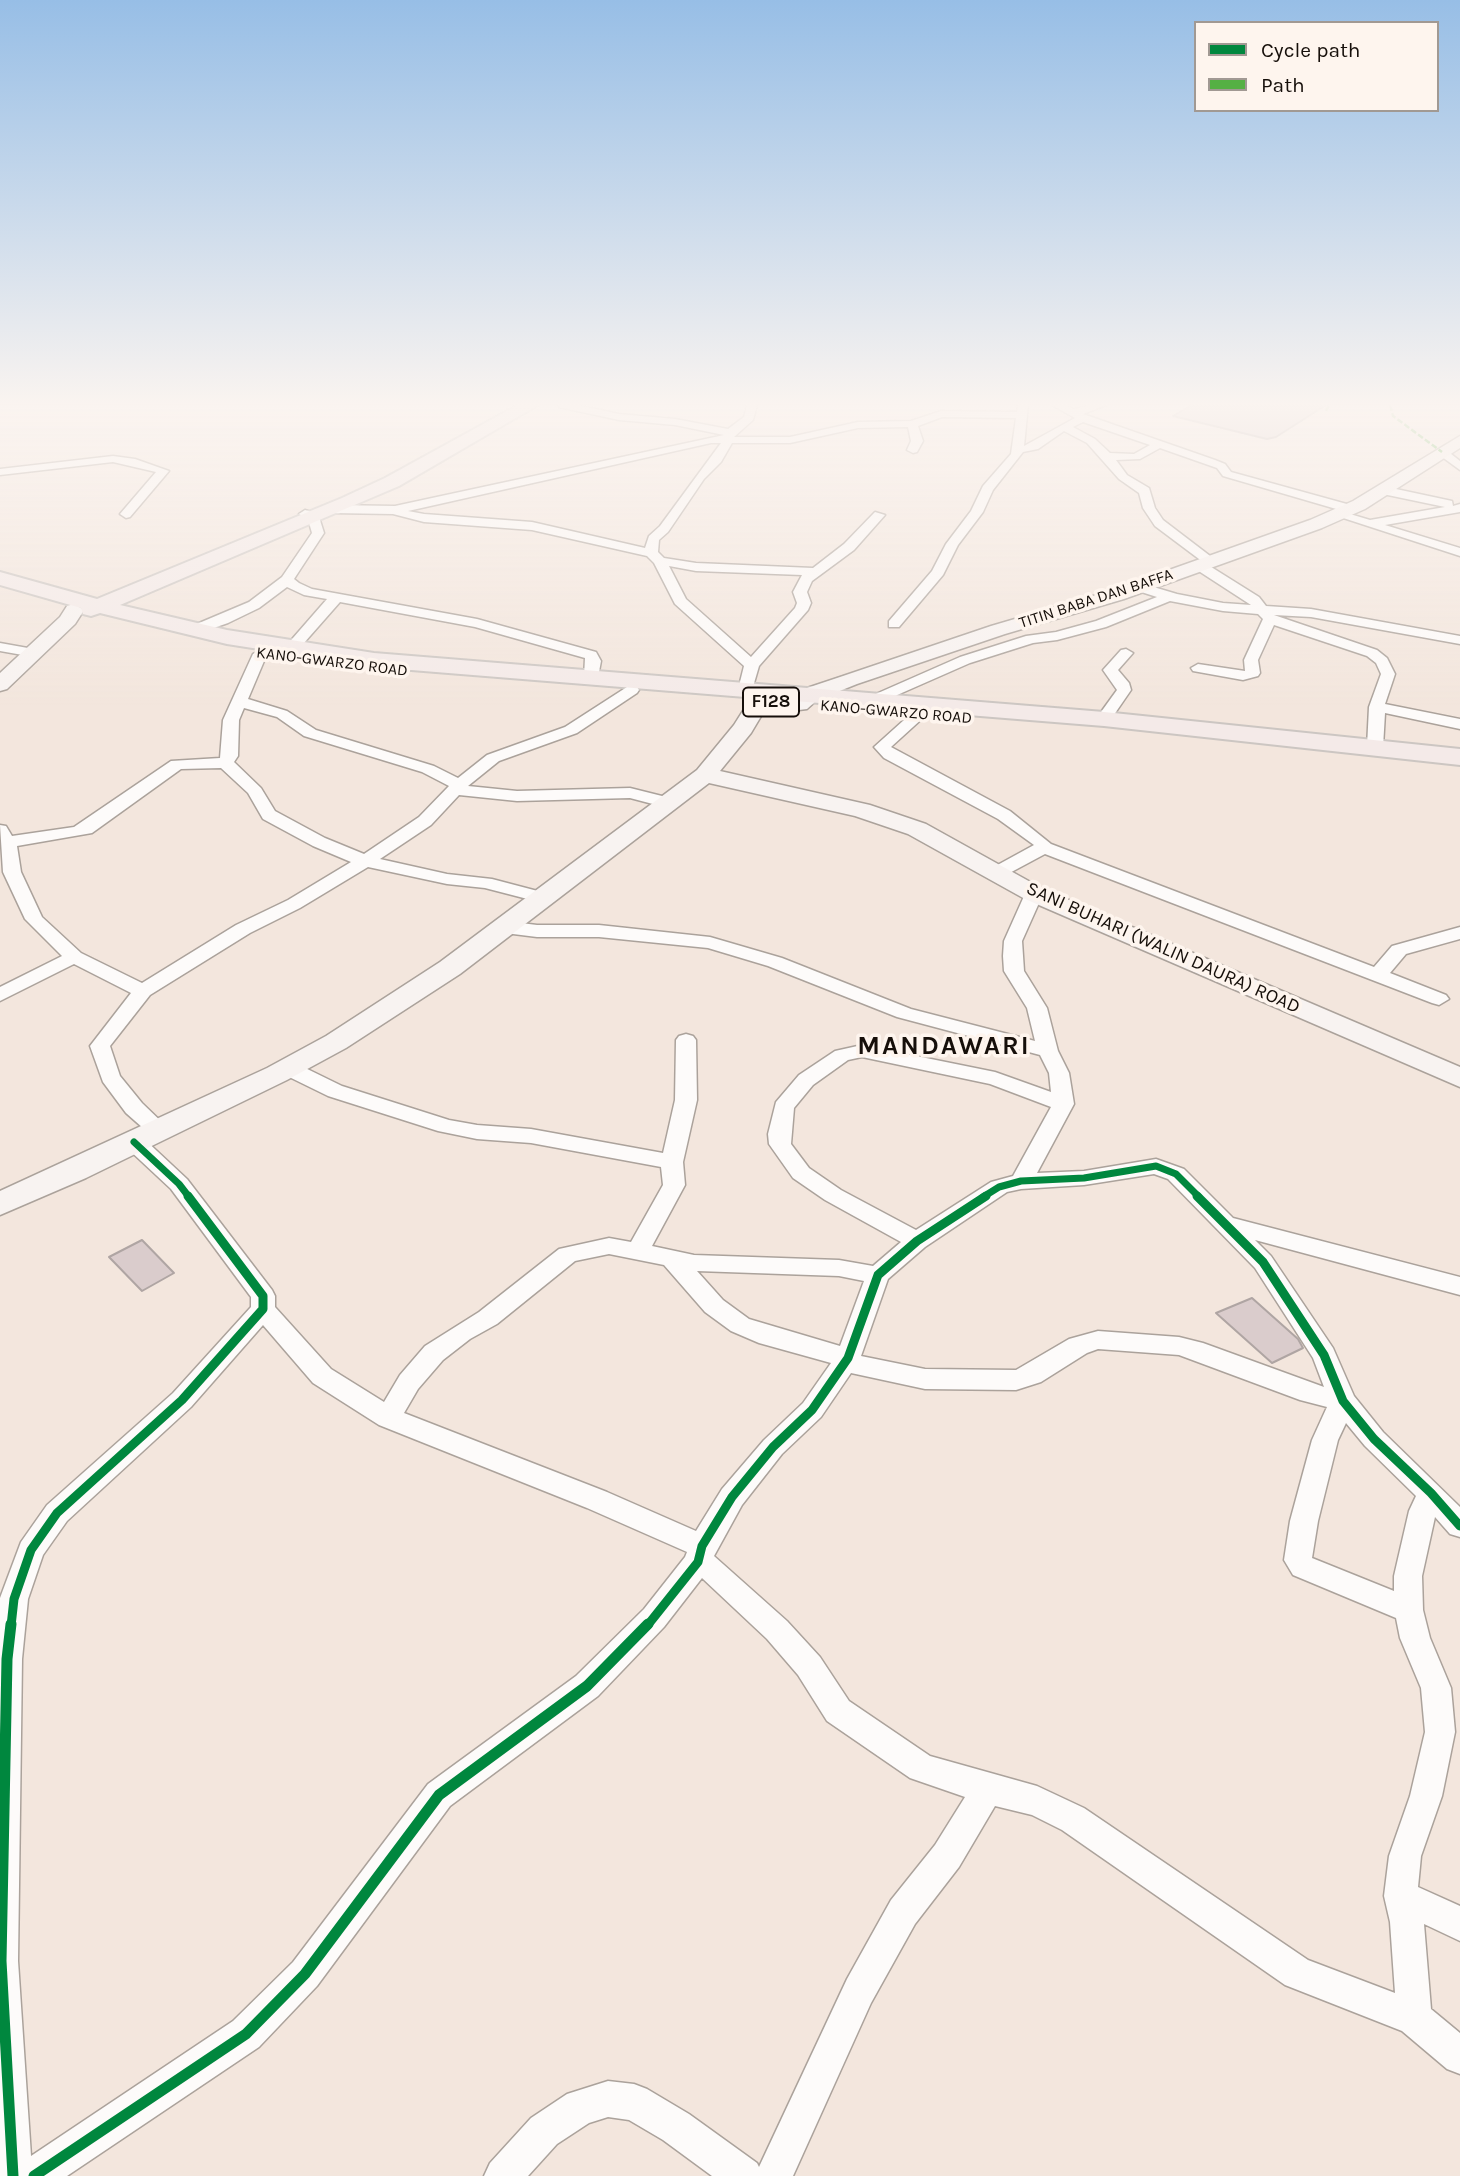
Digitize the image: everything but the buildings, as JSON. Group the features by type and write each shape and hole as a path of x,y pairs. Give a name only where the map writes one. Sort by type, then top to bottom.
{"main road":[{"path":"317,513 329,507"},
{"path":"82,610 333,507"},
{"name":"F128","path":"0,578 82,610"},
{"name":"F128","path":"0,591 82,610"},
{"name":"KANO-GWARZO ROAD","path":"82,610 197,629 290,649 387,662 590,677 919,714 1375,747 1460,757"},
{"name":"KANO-GWARZO ROAD","path":"82,610 260,654 367,669 632,690 757,694"},
{"name":"KANO-GWARZO ROAD","path":"804,699 874,700 1104,719 1460,768"}],"street":[{"path":"126,514 132,507"},
{"path":"197,629 254,605 287,580 318,533 317,513 395,510 410,507"},
{"path":"0,1204 147,1136 336,1042 450,968 705,775 720,759 757,694 752,665 680,601 655,557 653,539 680,507"},
{"path":"894,624 938,572 952,544 979,507"},
{"path":"1149,507 1159,523 1205,563 1254,600 1267,615 1332,616 1460,640"},
{"path":"1328,507 1372,524 1460,551"},
{"name":"TITIN BABA DAN BAFFA","path":"804,699 998,630 1140,587 1355,507"},
{"path":"1372,524 1460,507"},
{"path":"395,510 424,518 531,526 566,532 696,567 816,572"},
{"path":"752,665 801,610 804,603 800,592 802,585 849,547 879,515"},
{"path":"287,580 309,593 477,623 591,655 594,661 590,677"},
{"path":"1140,587 1170,596 1267,615 1372,653 1382,661 1388,674 1377,707 1375,747"},
{"path":"874,700 965,660 1031,639 1057,636 1101,624 1170,596"},
{"path":"290,649 337,597"},
{"path":"0,685 82,610"},
{"path":"1198,668 1243,676 1253,674 1251,660 1267,615"},
{"path":"0,647 34,653"},
{"path":"1104,719 1124,690 1122,683 1111,670 1126,653"},
{"path":"225,763 230,756 231,720 260,654"},
{"path":"13,2176 1,1961 7,1659 14,1599 31,1550 57,1513 182,1400 262,1309 263,1296 180,1184 147,1136 134,1108 110,1077 100,1046 143,991 243,929 293,904 425,821 475,769 493,758 570,730 632,690"},
{"path":"240,702 275,711 310,733 428,769 457,787 517,796 629,793 668,803"},
{"path":"1377,707 1460,724"},
{"path":"919,714 882,747 890,755 1004,815 1042,843 1043,847 1439,999"},
{"path":"143,991 74,957 34,919 6,874 3,836 77,832 86,829 177,764 225,763 255,790 260,803 270,815 319,842 364,861 415,873 486,883 543,898"},
{"name":"SANI BUHARI (WALIN DAURA) ROAD","path":"705,775 862,810 917,829 1034,894 1460,1078"},
{"path":"998,872 1043,847"},
{"path":"1021,1181 1063,1104 1059,1073 1048,1051 1035,1002 1014,971 1013,941 1034,894"},
{"path":"505,926 537,931 613,933 710,943 775,962 904,1013 1048,1051"},
{"path":"1379,974 1399,950 1460,933"},
{"path":"0,995 74,957"},
{"path":"638,1250 656,1222 674,1185 672,1162 686,1100 686,1040"},
{"path":"917,1241 833,1195 801,1173 788,1156 780,1144 783,1107 806,1080 842,1055 862,1051 995,1079 1063,1104"},
{"path":"288,1068 335,1091 446,1126 477,1132 531,1136 672,1162"},
{"path":"34,2176 246,2034 305,1973 439,1795 587,1686 654,1618 700,1554 732,1497 773,1447 812,1410 847,1360 878,1275 917,1241 999,1187 1021,1181 1084,1178 1156,1166 1176,1174 1263,1262 1324,1355 1343,1401 1374,1439 1431,1493 1460,1526"},
{"path":"1226,1224 1460,1286"},
{"path":"388,1418 416,1373 434,1353 519,1294 567,1255 609,1246 694,1263 839,1268 878,1275"},
{"path":"672,1259 714,1306 740,1325 847,1360 925,1379 1016,1380 1032,1376 1078,1346 1098,1340 1179,1346 1203,1352 1309,1393 1343,1401"},
{"path":"262,1309 322,1376 388,1418 597,1500 700,1554 708,1566 777,1630 809,1666 838,1711 921,1768 987,1790 1037,1801 1073,1819 1297,1973 1414,2018 1460,2056"},
{"path":"1343,1401 1325,1440 1304,1521 1298,1560 1303,1567 1409,1610"},
{"path":"1414,2018 1407,1922 1401,1896 1405,1856 1426,1796 1440,1732 1436,1688 1415,1638 1409,1610 1408,1576 1423,1511 1431,1493"},
{"path":"774,2176 859,1991 903,1912 947,1856 987,1790"},
{"path":"1401,1896 1460,1924"},
{"path":"503,2176 544,2131 580,2107 608,2099 634,2102 676,2127 744,2176"}],"cycle path":[{"path":"13,2176 1,1961 7,1659 14,1599 31,1550 57,1513 182,1400 263,1309 263,1296 179,1184 134,1142"},
{"path":"34,2176 246,2034 305,1974 439,1795 587,1686 654,1618 698,1562 702,1546 732,1497 773,1447 812,1410 848,1358 878,1275 917,1241 999,1187 1021,1181 1084,1178 1156,1166 1176,1174 1263,1262 1324,1355 1343,1401 1374,1439 1431,1493 1460,1526"}],"district":[{"name":"MANDAWARI","path":"944,1047"}]}
